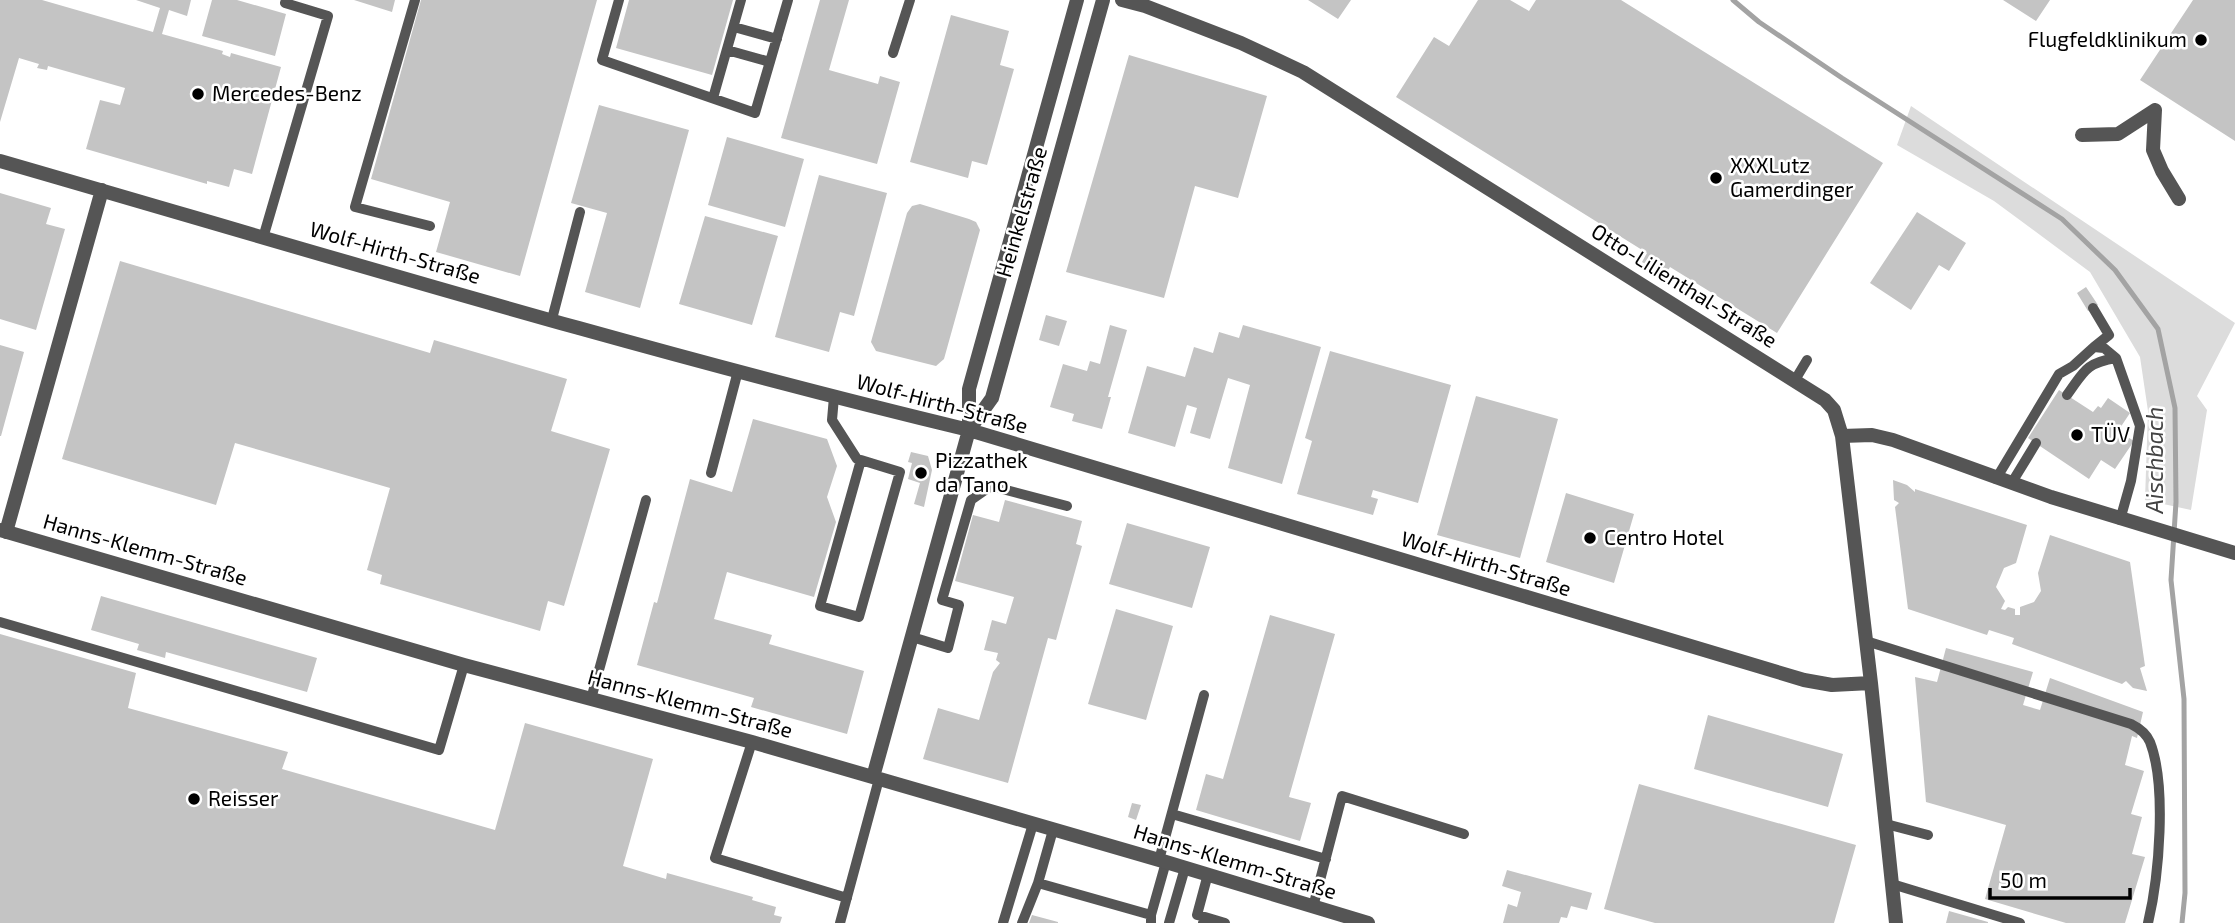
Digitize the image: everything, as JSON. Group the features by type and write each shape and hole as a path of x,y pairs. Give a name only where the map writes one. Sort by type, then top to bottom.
{"street":[{"name":"Heinkelstraße","path":"876,778 969,430 970,389 1077,0"},
{"name":"Heinkelstraße","path":"969,430 992,398 1103,0"},
{"name":"Otto-Lilienthal-Straße","path":"1122,0 1145,6 1217,34 1303,72 1825,400 1834,410 1842,436"},
{"path":"2082,135 2118,134 2155,110 2153,150 2179,199"},
{"name":"Wolf-Hirth-Straße","path":"0,161 738,371 969,430 1804,680 1832,685 1871,683"},
{"path":"3,531 102,190"},
{"path":"1896,923 1842,436 1872,435 1893,440 2011,484 2120,520 2235,553"},
{"name":"Hanns-Klemm-Straße","path":"3,531 464,665 752,742 1208,874 1313,907 1332,918 1364,922"}],"lane":[{"path":"415,0 355,207 430,226"},
{"path":"619,0 602,60 755,113 788,0"},
{"path":"713,98 741,0"},
{"path":"893,53 910,0"},
{"path":"263,238 328,16 282,1"},
{"path":"734,27 777,39"},
{"path":"727,50 770,62"},
{"path":"552,319 580,212"},
{"path":"1996,479 2059,374 2073,366 2109,335 2093,308"},
{"path":"2094,347 2105,348 2116,358 2140,426 2131,481 2120,520"},
{"path":"2067,395 2087,367 2097,361 2116,358"},
{"path":"1795,380 1807,360"},
{"path":"711,473 738,371"},
{"path":"834,397 832,421 857,459 861,460 900,472 859,617 820,606 861,460"},
{"path":"2011,484 2036,443"},
{"path":"912,637 948,648 959,605 942,600 971,499 991,486 1067,506"},
{"path":"591,699 646,500"},
{"path":"0,622 439,750 464,665"},
{"path":"1866,641 2143,730 2150,742 2160,790 2156,860 2148,923"},
{"path":"1038,883 1151,919 1172,814 1204,695"},
{"path":"752,742 715,858 847,898"},
{"path":"840,923 867,824 876,778"},
{"path":"1313,907 1342,796 1464,834"},
{"path":"1172,814 1326,859"},
{"path":"1003,923 1033,824"},
{"path":"1885,824 1928,835"},
{"path":"1022,923 1038,883 1053,830"},
{"path":"1169,923 1185,868"},
{"path":"1208,874 1197,915 1204,920 1225,923"},
{"path":"1892,884 2020,923"}],"shaded area":[{"path":"1911,106 2235,323 2197,396 2207,410 2191,510 2145,500 2148,411 2140,357 2090,272 1994,201 1897,145"}],"building":[{"name":"Mercedes-Benz","path":"0,0 42,0 153,32 160,8 136,0 191,0 187,16 169,10 162,34 223,51 222,54 230,57 231,53 281,67 252,174 234,169 229,187 207,181 207,184 86,149 100,100 120,105 125,88 48,66 47,70 37,68 39,64 19,58 0,122"},
{"path":"212,0 237,0 286,14 275,56 202,36"},
{"path":"354,0 395,0 392,12"},
{"path":"421,0 597,0 520,276 436,252 450,202 371,179"},
{"path":"629,0 733,0 712,75 616,48"},
{"path":"820,0 849,0 829,70 878,84 880,76 900,82 877,164 781,138"},
{"path":"1308,0 1351,0 1338,19"},
{"name":"XXXLutz Gamerdinger","path":"1478,0 1510,0 1529,11 1536,0 1621,0 1883,163 1777,333 1670,267 1665,276 1642,262 1647,253 1396,97 1434,37 1449,46"},
{"name":"Flugfeldklinikum","path":"2003,0 2050,0 2036,21"},
{"name":"Flugfeldklinikum","path":"2193,0 2235,0 2235,141 2140,80"},
{"path":"951,15 1009,31 1000,65 1014,69 987,165 972,161 968,178 910,162"},
{"path":"1129,55 1267,96 1238,198 1195,186 1164,298 1066,272"},
{"path":"599,105 689,130 640,308 585,292 607,213 571,203"},
{"path":"727,137 804,159 785,227 708,205"},
{"path":"819,175 887,193 854,316 840,312 829,352 775,337"},
{"path":"0,193 51,208 46,224 65,229 36,330 0,319"},
{"path":"920,204 976,222 980,230 944,359 936,366 876,351 871,342 907,213 912,206"},
{"path":"1917,212 1966,243 1949,271 1939,265 1911,310 1870,283"},
{"path":"705,216 778,236 752,325 679,304"},
{"path":"120,261 430,353 434,340 567,379 551,431 610,449 564,606 548,601 540,631 380,584 382,575 367,570 390,488 235,443 216,505 62,459"},
{"path":"2086,287 2098,305 2088,311 2077,293"},
{"path":"1046,315 1067,321 1059,346 1039,340"},
{"path":"1110,325 1127,330 1102,429 1072,421 1074,414 1050,407 1063,364 1087,371 1090,361 1100,364"},
{"path":"1243,325 1321,347 1282,484 1228,468 1250,385 1228,378 1210,439 1190,433 1197,408 1187,405 1175,447 1128,433 1147,366 1185,377 1194,347 1213,353 1219,332 1239,338"},
{"path":"0,345 24,352 1,436 0,436"},
{"path":"1330,351 1451,385 1418,503 1373,490 1371,497 1378,499 1373,515 1297,494 1312,441 1305,438"},
{"name":"TÜV","path":"2059,390 2093,412 2098,406 2101,408 2108,398 2130,413 2118,431 2134,441 2115,469 2101,460 2089,479 2028,438"},
{"path":"1476,396 1558,419 1520,558 1437,535"},
{"path":"753,419 827,439 837,466 827,497 836,522 814,597 727,572 714,619 772,635 769,644 864,671 847,734 751,707 754,698 637,665 654,602 657,603 690,479 732,492"},
{"path":"911,452 928,456 932,470 924,507 914,504 920,483 908,479 912,463 908,462"},
{"path":"1893,480 1907,485 1915,492 1915,489 2027,525 2016,563 2004,568 1996,587 2005,601 2001,609 2015,609 2015,615 2020,615 2020,607 2034,602 2041,591 2038,573 2050,535 2130,562 2145,666 2140,668 2147,691 2133,688 2126,681 2122,684 2012,644 2014,638 1989,630 1987,635 1908,609 1895,507 1899,503 1894,500"},
{"name":"Centro Hotel","path":"1566,493 1634,514 1614,583 1546,562"},
{"path":"1005,500 1082,521 1076,544 1082,546 1056,640 1048,638 1008,783 923,759 938,708 979,720 993,672 1000,663 996,660 998,653 984,650 992,620 1006,624 1014,597 955,581 973,515 999,522"},
{"path":"1127,523 1210,547 1192,608 1109,584"},
{"path":"101,596 317,658 307,692 166,652 165,658 137,650 139,644 91,630"},
{"path":"1116,609 1173,626 1146,720 1088,704"},
{"path":"1270,615 1335,634 1289,797 1311,803 1300,841 1196,810 1206,774 1223,779"},
{"name":"Reisser","path":"0,634 136,673 128,708 288,752 282,769 495,830 525,723 653,759 623,866 666,879 667,873 753,897 752,900 776,907 774,915 782,917 780,923 0,923"},
{"path":"1946,648 2033,672 2023,705 2040,710 2050,678 2143,712 2137,738 2132,736 2125,765 2144,771 2131,814 2142,817 2132,854 2145,857 2125,923 2066,923 1985,899 2006,825 1926,802 1915,677 1937,682"},
{"path":"1708,715 1843,754 1828,807 1694,769"},
{"path":"1639,784 1856,845 1834,923 1655,923 1604,909"},
{"path":"1132,803 1141,805 1136,820 1128,817"},
{"path":"1507,870 1592,893 1587,910 1571,906 1567,918 1561,917 1559,923 1503,923 1508,904 1517,907 1521,892 1502,886"},
{"path":"1949,911 1988,922 1988,923 1946,923"},
{"path":"1032,915 1058,922 1058,923 1029,923"}],"waterway":[{"name":"Aischbach","path":"1733,0 1759,22 1842,78 2062,219 2115,270 2158,329 2175,408 2176,502 2171,580 2184,699 2185,893 2182,923"}],"place":[{"name":"Flugfeldklinikum","path":"2201,40"},
{"name":"Mercedes-Benz","path":"198,94"},
{"name":"XXXLutz Gamerdinger","path":"1716,178"},
{"name":"TÜV","path":"2077,435"},
{"name":"Pizzathek da Tano","path":"921,473"},
{"name":"Centro Hotel","path":"1590,538"},
{"name":"Reisser","path":"194,799"}]}
